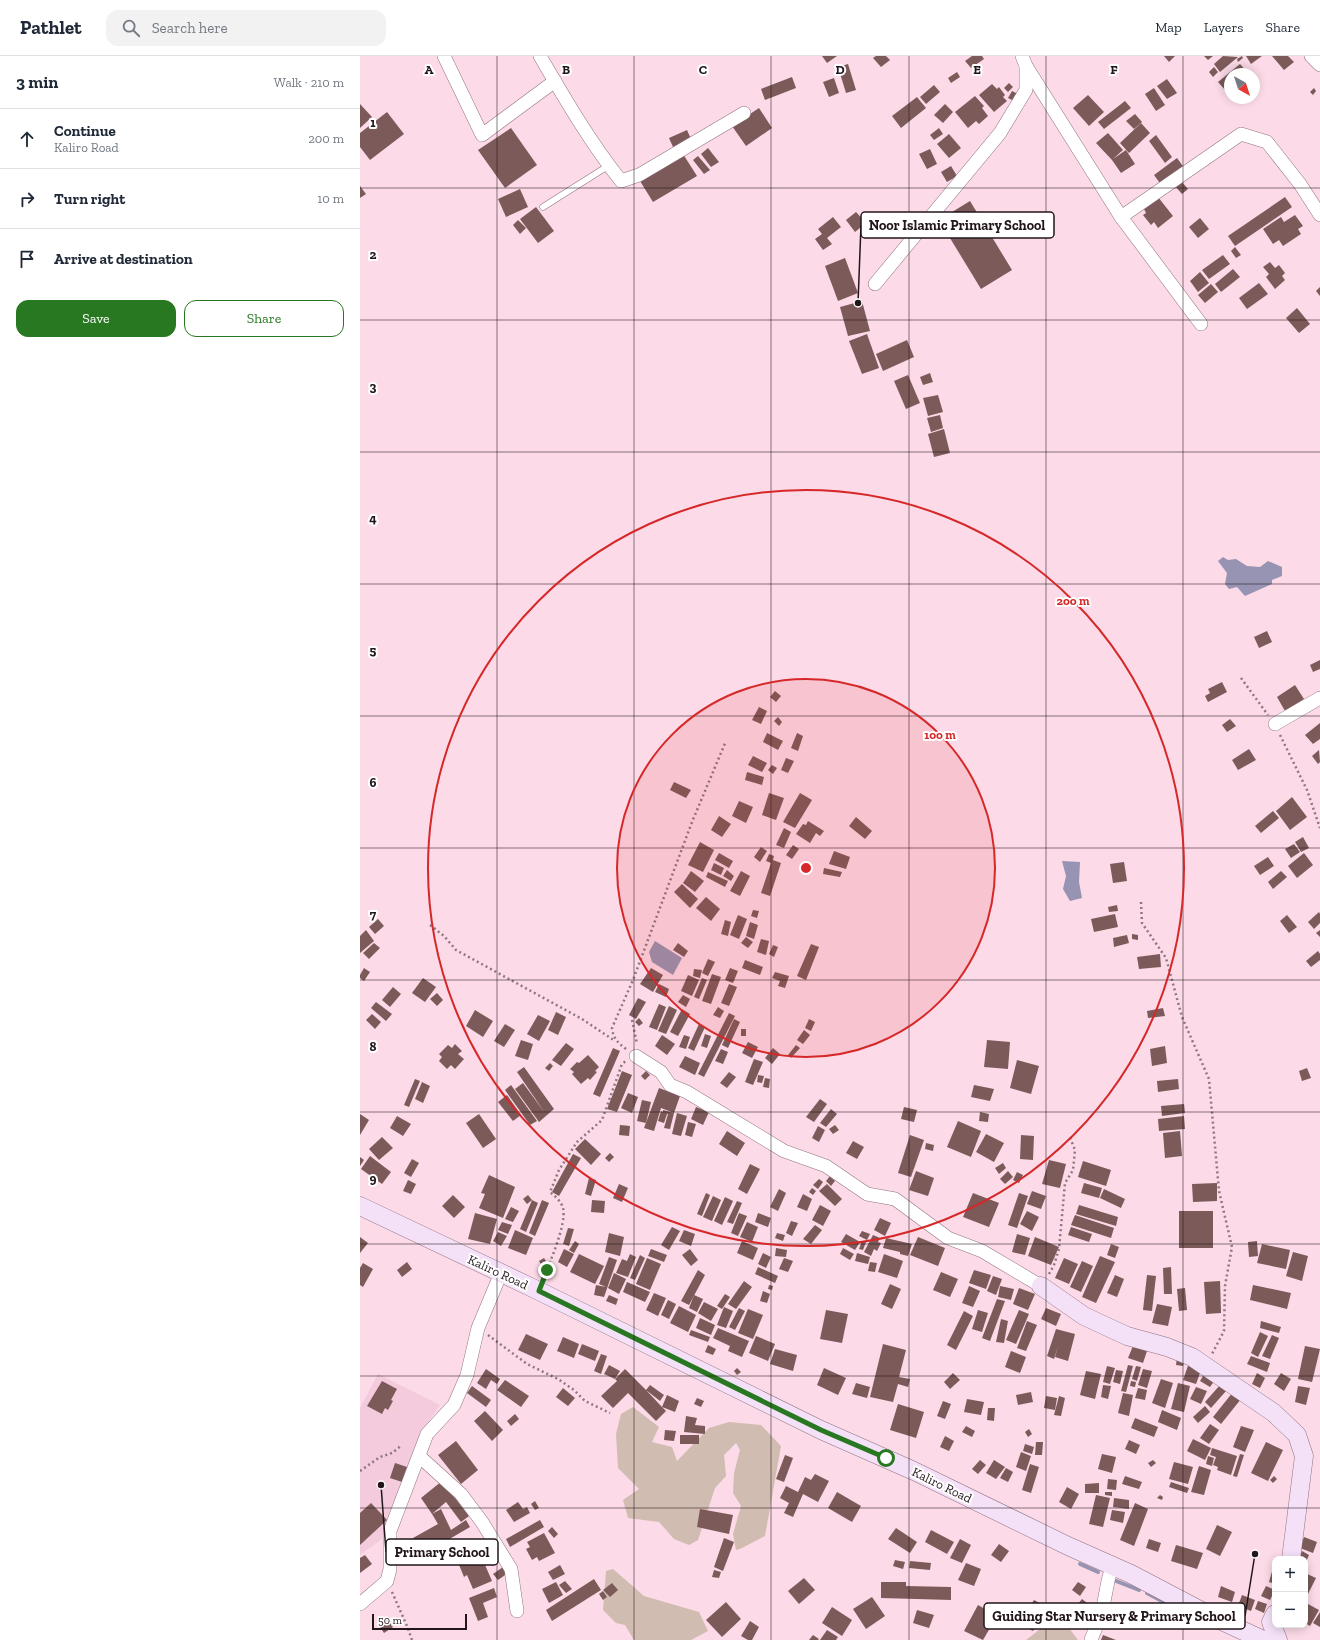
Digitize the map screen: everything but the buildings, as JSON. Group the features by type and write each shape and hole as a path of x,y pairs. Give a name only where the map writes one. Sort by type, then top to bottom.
{"main road":[{"name":"Kaliro Road","path":"360,1206 539,1291 821,1430 914,1471 1263,1640"},
{"path":"1041,1286 1084,1316 1127,1336 1167,1347 1192,1356 1274,1413 1297,1435 1304,1456 1291,1556"},
{"path":"1273,1628 1278,1640"}],"street":[{"path":"444,56 482,135 555,81"},
{"path":"540,56 568,105 608,166 621,181 639,175 744,113"},
{"path":"1311,56 1320,65"},
{"path":"1024,61 1121,217 1201,324"},
{"path":"874,284 1000,133 1026,90 1024,61"},
{"path":"1121,217 1241,134 1267,142 1300,184 1320,215"},
{"path":"1275,724 1320,698"},
{"path":"636,1056 661,1072 670,1086 686,1092 784,1150 826,1166 867,1194 895,1200 918,1218 948,1238 982,1251 1041,1286"},
{"path":"360,1604 387,1581 390,1569 390,1531 427,1434 454,1405 467,1375 478,1328 501,1273"},
{"path":"419,1456 461,1494 482,1522 511,1569 517,1611"},
{"path":"1091,1640 1102,1612 1112,1566"}],"lane":[{"path":"543,207 608,166"}],"path":[{"path":"1240,678 1275,724 1290,759 1307,790 1320,828"},
{"path":"619,1044 612,1036 612,1028 633,980 687,836 726,740"},
{"path":"1141,902 1142,923 1166,958 1182,1018 1208,1079 1219,1191 1232,1247 1225,1286 1224,1331 1206,1366"},
{"path":"430,925 444,936 456,950 582,1019 636,1056"},
{"path":"632,1020 638,1042 636,1056"},
{"path":"539,1291 561,1230 564,1209 559,1200 550,1192 559,1170 577,1142 602,1120 622,1064 636,1056"},
{"path":"1041,1286 1054,1265 1059,1249 1065,1183 1073,1170 1075,1150 1069,1135"},
{"path":"478,1328 527,1364 558,1379 574,1390 585,1401 610,1413"},
{"path":"360,1471 380,1457 392,1453 402,1445"},
{"path":"387,1581 412,1640"}],"shaded area":[{"path":"1223,557 1228,560 1236,559 1247,566 1260,567 1268,561 1282,567 1282,576 1272,580 1272,584 1245,596 1237,587 1229,589 1225,584 1227,573 1218,561"},
{"path":"1062,861 1080,862 1079,882 1082,898 1070,901 1063,889 1066,876"},
{"path":"655,941 682,958 673,975 652,962 649,952"},
{"path":"378,1374 440,1405 422,1431 383,1538 360,1555 360,1408"},
{"path":"633,1407 659,1427 652,1442 672,1447 677,1461 709,1428 729,1422 761,1425 781,1446 765,1536 736,1550 733,1534 741,1506 733,1493 734,1473 740,1450 736,1443 724,1455 726,1476 715,1488 698,1540 689,1545 674,1539 659,1522 628,1518 623,1500 639,1489 618,1468 616,1434 621,1414"},
{"path":"613,1569 644,1596 699,1612 708,1631 691,1640 634,1640 625,1625 616,1623 603,1610 606,1571"},
{"path":"1066,1624 1078,1640 1026,1640 1044,1626"}],"waterway":[{"path":"1080,1564 1098,1572"},
{"path":"1111,1579 1139,1590"},
{"path":"1147,1593 1184,1613"}],"place":[{"name":"Noor Islamic Primary School","path":"858,303"},
{"name":"Primary School","path":"381,1485"},
{"name":"Guiding Star Nursery & Primary School","path":"1255,1554"}],"route":[{"path":"547,1270 539,1291 739,1388 821,1430 886,1458"}]}
